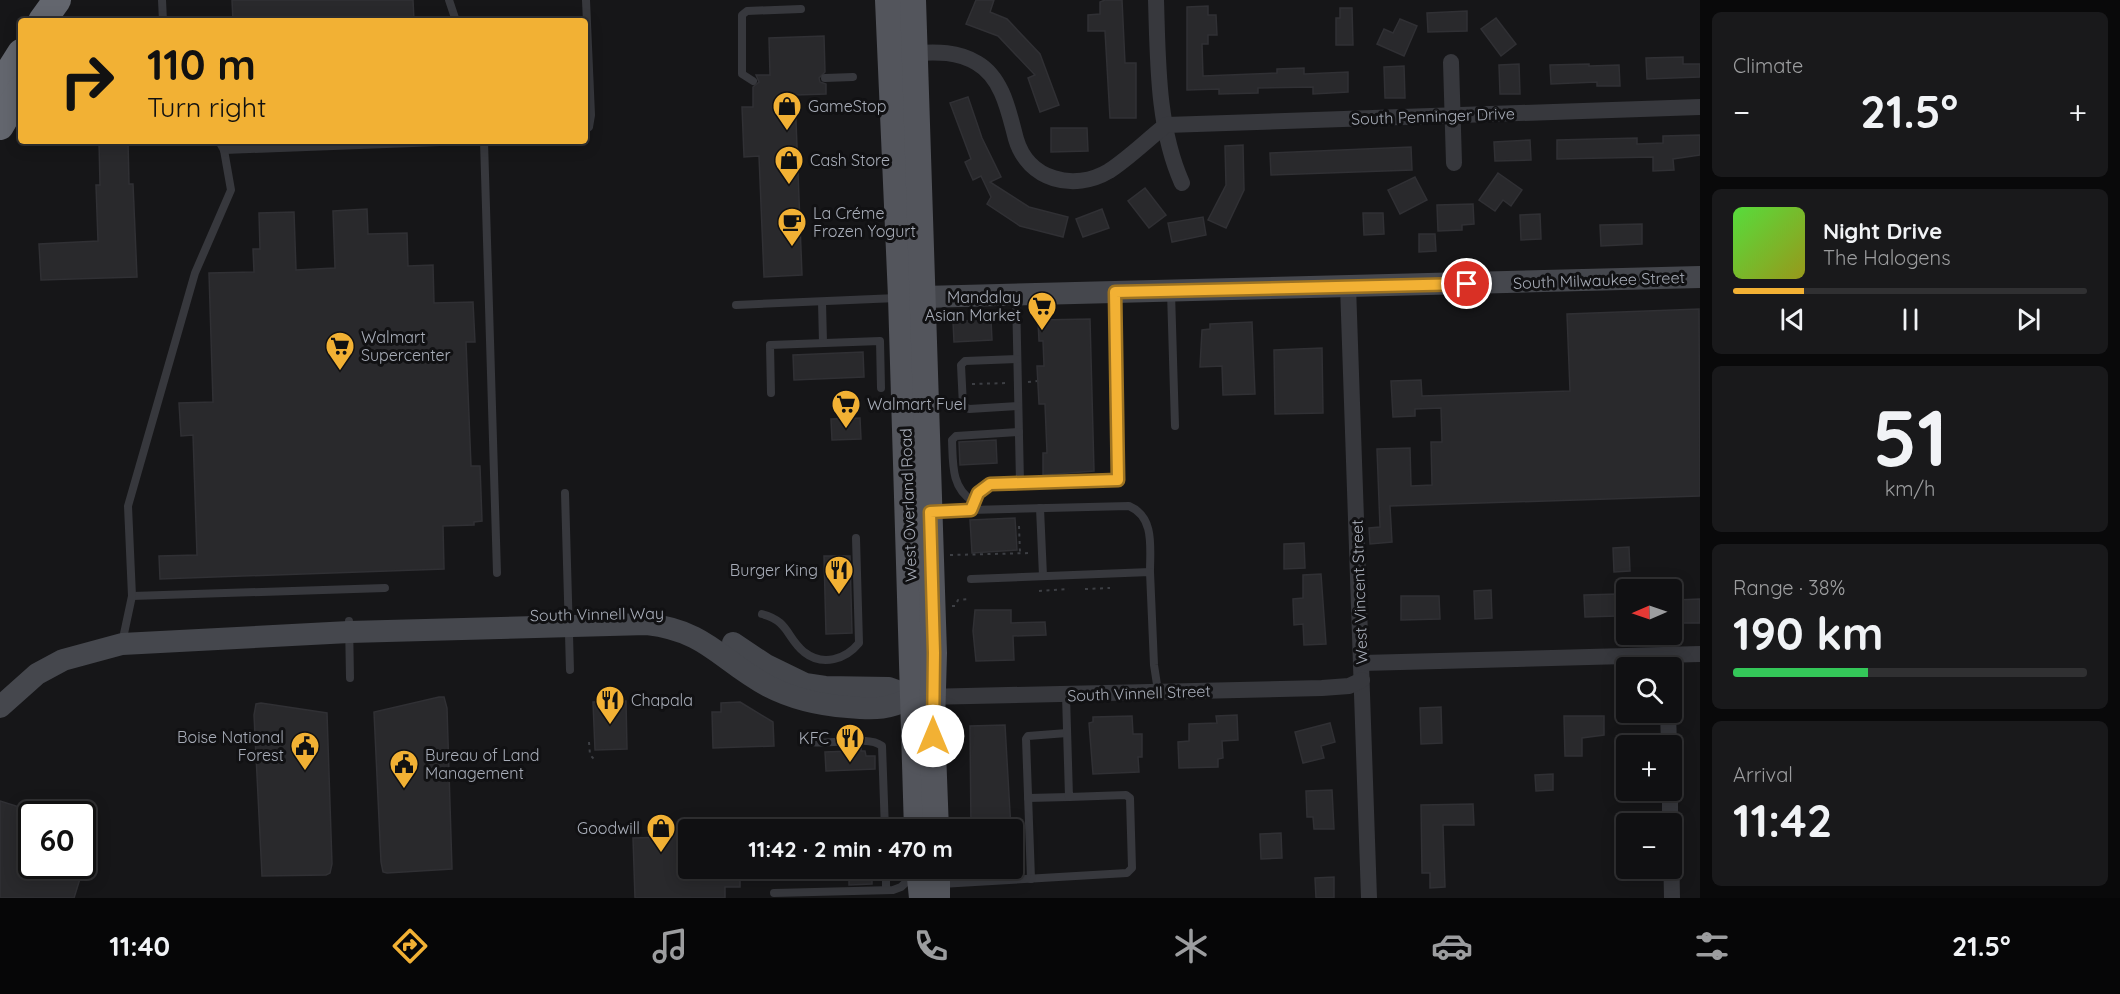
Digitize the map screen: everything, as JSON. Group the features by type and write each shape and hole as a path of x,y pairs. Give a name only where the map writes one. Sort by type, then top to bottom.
{"highway":[{"path":"44,18 57,0"},
{"path":"56,18 65,0"},
{"path":"0,86 18,58"},
{"path":"0,126 18,94"}],"main road":[{"name":"West Overland Road","path":"888,0 892,135 912,297 923,697 935,819"},
{"path":"902,0 903,40 915,53"},
{"name":"West Overland Road","path":"913,0 920,201 912,312 915,388 927,418 934,653 923,697 917,819"},
{"path":"891,94 906,100 909,153 920,201"}],"street":[{"path":"1156,0 1159,82 1171,158 1182,183"},
{"path":"915,53 950,52 979,64 1000,88 1025,159 1041,175 1063,181 1085,180 1108,171 1166,125"},
{"path":"1451,62 1454,163"},
{"name":"South Penninger Drive","path":"1166,125 1700,107"},
{"name":"South Milwaukee Street","path":"912,297 1700,277"},
{"name":"West Vincent Street","path":"1348,286 1370,898"},
{"name":"South Vinnell Way","path":"0,686 20,670 56,649 85,639 349,626 568,620 647,624 676,629 693,635 766,685 795,698 826,705 890,708 923,697"},
{"name":"South Vinnell Way","path":"0,707 37,674 63,660 123,638"},
{"path":"1682,658 1700,654"},
{"path":"1362,663 1616,661"},
{"name":"South Vinnell Street","path":"923,697 1322,688 1349,686 1362,680"},
{"path":"1672,879 1672,898"}],"lane":[{"path":"162,0 163,18"},
{"path":"449,0 455,18"},
{"path":"586,0 587,18"},
{"path":"753,81 742,74 741,18 747,11 801,9"},
{"path":"449,18 452,10"},
{"path":"588,46 591,115 588,128"},
{"path":"825,78 853,77"},
{"path":"123,638 132,596 128,506 195,273 231,190 224,150 221,144"},
{"path":"224,150 386,144"},
{"path":"484,144 497,573"},
{"path":"1171,291 1175,426"},
{"path":"972,506 990,484 1118,480 1115,292"},
{"path":"1016,295 1020,483"},
{"path":"736,305 912,297"},
{"path":"822,302 823,343"},
{"path":"771,393 770,345 880,341 881,388"},
{"path":"1017,359 965,361 961,365 963,406 969,409 1018,406"},
{"path":"972,506 963,495 953,474 952,440 956,436 1019,432"},
{"path":"565,493 570,670"},
{"path":"930,512 972,506 1040,508 1129,506 1140,510 1149,526 1154,665 1158,691"},
{"path":"1040,508 1043,576"},
{"path":"762,614 783,623 805,652 831,660 842,659 852,652 860,643 856,538"},
{"path":"971,579 1150,572"},
{"path":"132,596 385,588"},
{"path":"349,626 350,678"},
{"path":"1066,695 1069,797"},
{"path":"1031,879 1028,736 1067,733"},
{"path":"812,742 877,742 884,753 885,819"},
{"path":"774,893 886,890 928,882 1127,873 1132,868 1130,798 1126,795 1028,798"},
{"path":"886,879 886,890"}],"path":[{"path":"1026,382 1037,381"},
{"path":"966,384 1009,383"},
{"path":"1019,526 1020,553"},
{"path":"942,555 1035,552"},
{"path":"1086,589 1110,588"},
{"path":"1039,591 1069,590"},
{"path":"944,607 955,606 958,600 969,599"},
{"path":"589,742 590,755 595,760"}],"building":[{"path":"232,0 413,0 414,18 233,18"},
{"path":"976,0 994,0 990,12 1007,19 1040,54 1059,105 1040,112 1028,78 1035,75 998,36 966,24"},
{"path":"1122,0 1125,63 1136,63 1136,118 1110,118 1105,31 1088,31 1088,15 1100,14 1100,2"},
{"path":"1208,6 1208,15 1216,15 1217,35 1208,35 1208,44 1202,44 1203,76 1277,73 1277,69 1304,68 1304,74 1348,72 1348,92 1313,94 1313,87 1258,88 1258,93 1219,94 1219,89 1187,90 1187,7"},
{"path":"1340,8 1352,8 1353,45 1336,45 1336,18 1340,18"},
{"path":"1467,11 1467,31 1428,32 1427,13"},
{"path":"1496,18 1516,44 1501,56 1481,29"},
{"path":"1400,19 1417,26 1404,56 1377,44 1384,29 1393,33"},
{"path":"824,36 825,72 819,78 820,82 826,84 826,94 795,95 802,275 764,277 759,156 744,157 742,107 753,107 753,87 759,82 756,75 770,75 769,38"},
{"path":"1683,57 1683,64 1700,64 1700,77 1647,79 1646,58"},
{"path":"1519,64 1520,94 1500,94 1499,65"},
{"path":"1589,64 1589,66 1619,65 1620,86 1597,86 1597,82 1551,84 1550,65"},
{"path":"1404,66 1405,98 1385,98 1384,67"},
{"path":"968,97 982,138 1001,177 990,182 1029,207 1068,217 1063,237 1020,226 987,204 991,197 981,176 973,180 965,162 971,159 950,103"},
{"path":"1051,128 1087,128 1088,151 1051,152"},
{"path":"1700,135 1700,155 1673,159 1674,170 1653,171 1653,157 1557,159 1557,140 1637,138 1637,144 1663,143 1663,136"},
{"path":"1530,140 1531,160 1495,161 1494,142"},
{"path":"99,144 128,144 129,184 133,184 137,277 41,280 39,244 98,241 96,185 100,185"},
{"path":"1243,145 1244,190 1226,228 1208,220 1226,185 1225,146"},
{"path":"1411,147 1412,170 1271,175 1270,153"},
{"path":"1498,173 1522,190 1511,206 1503,200 1495,211 1479,200"},
{"path":"1415,177 1427,200 1400,214 1388,190"},
{"path":"1145,188 1166,215 1149,228 1128,201"},
{"path":"1473,204 1474,224 1462,225 1462,230 1438,231 1437,205"},
{"name":"Walmart Supercenter","path":"367,209 368,234 407,233 408,266 433,265 434,303 473,302 475,342 466,342 471,466 480,466 482,521 474,522 474,525 443,526 444,569 160,579 159,556 197,555 193,435 181,436 179,403 213,402 209,273 254,272 253,249 260,249 259,213 294,212 296,270 335,268 333,211"},
{"path":"1102,209 1109,228 1083,237 1076,219"},
{"path":"1363,213 1383,213 1384,234 1364,235"},
{"path":"1540,214 1541,239 1521,240 1520,215"},
{"path":"1203,217 1206,235 1172,242 1168,223"},
{"path":"1642,224 1642,244 1601,246 1600,225"},
{"path":"1419,234 1435,234 1436,251 1419,252"},
{"path":"1699,309 1700,496 1390,506 1392,542 1370,544 1369,528 1380,527 1377,449 1410,448 1411,486 1432,485 1431,442 1442,442 1441,408 1415,409 1415,416 1393,417 1391,381 1421,380 1422,396 1570,391 1567,314"},
{"path":"1090,319 1094,471 1043,475 1043,453 1047,453 1045,404 1039,404 1037,366 1044,366 1043,341 1039,341 1038,320"},
{"path":"991,320 992,340 954,342 953,321"},
{"path":"1252,322 1255,394 1223,395 1222,366 1200,367 1202,330 1210,329 1210,324"},
{"path":"1322,348 1323,413 1275,414 1274,350"},
{"name":"Walmart Fuel","path":"863,352 864,377 794,380 793,355"},
{"name":"Walmart Fuel","path":"860,418 861,439 832,440 831,419"},
{"path":"996,440 997,463 960,465 959,442"},
{"path":"1015,518 1017,550 972,553 970,520"},
{"path":"1304,543 1305,568 1284,569 1284,544"},
{"path":"1629,547 1630,571 1614,572 1613,548"},
{"name":"Burger King","path":"824,556 850,556 852,633 826,634"},
{"path":"1321,574 1326,644 1304,645 1303,624 1294,625 1293,599 1303,598 1303,575"},
{"path":"1491,590 1492,618 1475,619 1474,591"},
{"path":"1616,594 1616,616 1585,617 1584,595"},
{"path":"1401,596 1439,596 1440,619 1401,620"},
{"path":"1700,599 1700,623 1682,623 1682,600"},
{"path":"975,610 1011,610 1011,623 1045,622 1046,635 1013,636 1014,660 976,661 973,631"},
{"path":"444,697 447,708 452,869 383,872 374,712"},
{"name":"Chapala","path":"626,701 627,749 595,750 593,702"},
{"path":"740,702 773,722 774,746 713,748 712,712 721,712 721,703"},
{"path":"256,704 327,713 332,864 330,873 326,875 262,876 254,715"},
{"path":"1441,707 1442,743 1421,744 1420,708"},
{"path":"1237,715 1238,740 1222,741 1223,758 1218,759 1218,767 1179,768 1178,742 1189,741 1189,724 1217,723 1216,716"},
{"path":"1132,716 1133,734 1142,734 1142,757 1138,757 1139,772 1093,774 1089,723 1093,722 1093,717"},
{"path":"1564,716 1604,716 1604,735 1582,738 1582,756 1565,756"},
{"path":"1330,723 1335,742 1321,746 1324,758 1303,763 1295,732"},
{"path":"1005,725 1010,819 971,819 970,726"},
{"name":"KFC","path":"850,748 861,748 861,751 865,751 866,756 875,756 875,769 826,771 825,752 851,751"},
{"path":"1553,774 1553,790 1536,791 1535,775"},
{"path":"1332,790 1334,829 1314,829 1313,817 1307,817 1306,791"},
{"path":"0,801 18,807 18,879 80,879 74,898 0,898"},
{"path":"1473,804 1474,825 1443,825 1445,887 1430,888 1430,873 1422,873 1421,805"},
{"name":"Goodwill","path":"671,830 678,832 678,879 740,879 740,887 725,887 725,898 635,898 633,838 670,837"},
{"path":"1281,833 1282,858 1261,859 1260,834"},
{"path":"1334,877 1334,898 1316,898 1315,878"},
{"path":"849,879 872,879 872,884 849,885"}],"place":[{"name":"GameStop","path":"787,132"},
{"name":"Cash Store","path":"789,186"},
{"name":"La Créme Frozen Yogurt","path":"792,248"},
{"name":"Mandalay Asian Market","path":"1042,332"},
{"name":"Walmart Supercenter","path":"340,372"},
{"name":"Walmart Fuel","path":"846,430"},
{"name":"Burger King","path":"839,596"},
{"name":"Chapala","path":"610,726"},
{"name":"KFC","path":"850,764"},
{"name":"Boise National Forest","path":"305,772"},
{"name":"Bureau of Land Management","path":"404,790"},
{"name":"Goodwill","path":"661,854"}],"route":[{"path":"933,736 934,653 930,512 971,510 978,493 990,484 1118,480 1115,292 1467,284"}]}
